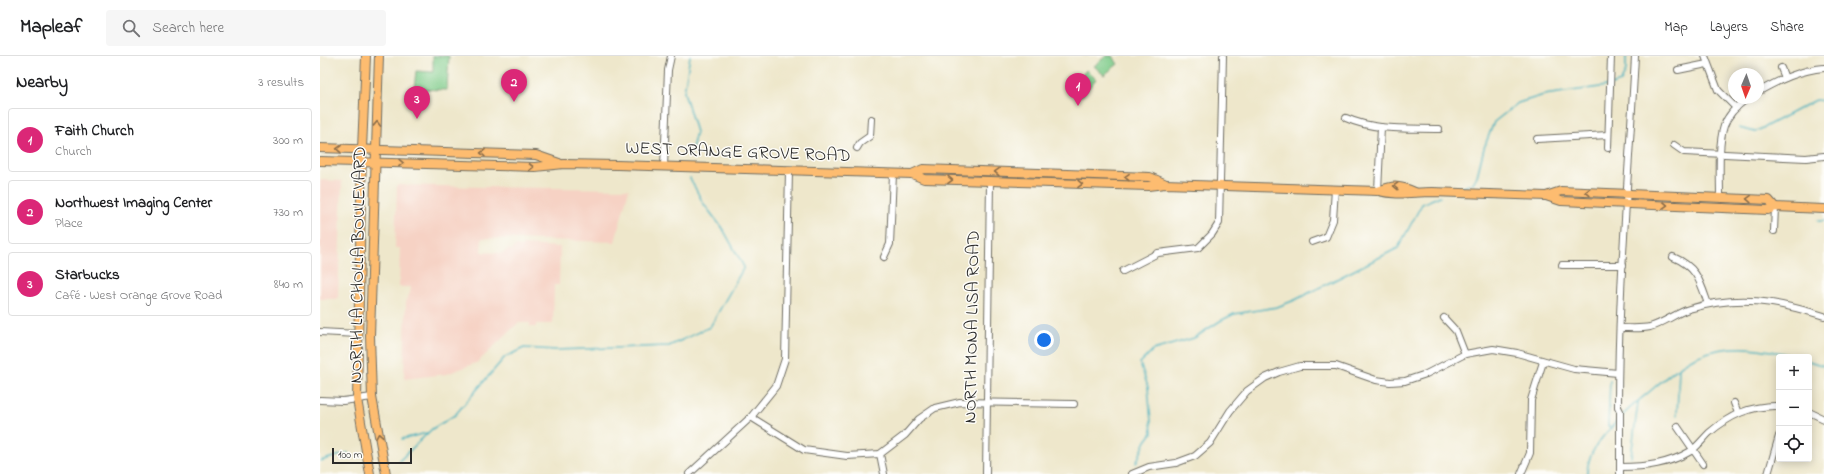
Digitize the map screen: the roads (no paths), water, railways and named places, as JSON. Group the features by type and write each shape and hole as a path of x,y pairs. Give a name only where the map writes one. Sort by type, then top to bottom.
{"main road":[{"name":"NORTH LA CHOLLA BOULEVARD","path":"366,56 362,149 357,399 370,474"},
{"name":"NORTH LA CHOLLA BOULEVARD","path":"380,56 370,336 372,397 386,474"},
{"name":"WEST ORANGE GROVE ROAD","path":"320,148 536,155 564,164"},
{"name":"WEST ORANGE GROVE ROAD","path":"320,161 536,167 564,164 664,166 912,174 924,179 1148,186 1164,184 1378,191 1390,186 1404,187 1415,192 1546,196 1561,201 1768,210 1775,207 1824,209"},
{"name":"WEST ORANGE GROVE ROAD","path":"912,174 923,169 1150,178 1164,184"},
{"name":"WEST ORANGE GROVE ROAD","path":"1546,196 1561,191 1627,193 1769,200 1775,207"}],"street":[{"path":"664,166 668,70 671,56"},
{"path":"1123,271 1158,253 1198,248 1212,234 1219,223 1223,56"},
{"path":"1608,148 1611,56"},
{"path":"1635,56 1618,373 1618,407 1620,411 1620,471 1669,462 1693,450 1709,433 1738,413 1764,406 1776,406"},
{"path":"1705,56 1718,90 1736,108"},
{"path":"1678,70 1707,64"},
{"path":"1781,68 1785,78"},
{"path":"1764,89 1785,78 1812,69 1824,68"},
{"path":"1720,198 1721,154 1724,126 1729,116 1741,104"},
{"path":"1346,118 1360,124 1381,127 1439,129"},
{"path":"857,148 860,143 870,136 871,119"},
{"path":"1378,191 1381,127"},
{"path":"1537,139 1608,135"},
{"path":"1674,145 1684,152 1806,158 1824,156"},
{"path":"692,473 751,417 776,386 785,359 789,171"},
{"path":"884,257 890,244 893,174"},
{"name":"NORTH MONA LISA ROAD","path":"986,474 990,181"},
{"path":"1312,242 1326,236 1333,220 1335,189"},
{"path":"1774,231 1775,207"},
{"path":"1673,257 1685,262 1699,277 1708,304"},
{"path":"1562,265 1623,265"},
{"path":"1620,328 1642,328 1653,326 1687,310 1708,304 1736,300 1766,301 1824,316"},
{"path":"1444,318 1456,331 1465,354"},
{"path":"320,332 358,334"},
{"path":"1132,474 1149,467 1176,463 1195,456 1210,443 1230,411 1247,391 1265,378 1300,366 1336,366 1376,380 1390,382 1405,381 1426,374 1465,354 1493,349 1517,353 1543,362 1584,371 1618,373"},
{"path":"1521,474 1530,453 1532,400 1543,362"},
{"path":"320,400 372,397"},
{"path":"751,417 804,450 847,456 880,454 905,435 919,419 935,408 960,402 987,404 1074,404"},
{"path":"1734,403 1738,413"},
{"path":"1812,413 1824,419"},
{"path":"1677,426 1703,464"},
{"path":"1768,474 1776,446"},
{"path":"880,454 884,474"}],"waterway":[{"path":"690,56 684,92 696,132 691,153"},
{"path":"1611,85 1621,82 1626,70 1626,56"},
{"path":"1457,190 1473,183 1477,176 1484,148 1494,122 1518,103 1544,95 1607,86"},
{"path":"1739,128 1755,132 1816,100 1824,101"},
{"path":"399,461 432,429 455,415 505,357 524,348 555,350 669,346 710,327 744,267 723,229 703,203 690,178"},
{"path":"1136,463 1146,441 1152,433 1148,387 1140,363 1153,350 1194,338 1220,321 1234,314 1277,307 1295,300 1398,248 1422,204 1440,196"},
{"path":"1818,221 1824,221"},
{"path":"1622,416 1634,404 1680,366 1709,352 1721,349 1747,348 1785,354"},
{"path":"1812,362 1824,366"},
{"path":"1677,415 1679,368"},
{"path":"1610,380 1608,426 1611,428"},
{"path":"1631,457 1638,402"},
{"path":"1587,474 1593,451 1618,420"},
{"path":"402,439 427,433"},
{"path":"320,461 348,453"}],"place":[{"name":"Northwest Imaging Center","path":"514,102"},
{"name":"Faith Church","path":"1078,106"},
{"name":"Starbucks","path":"417,119"}]}
